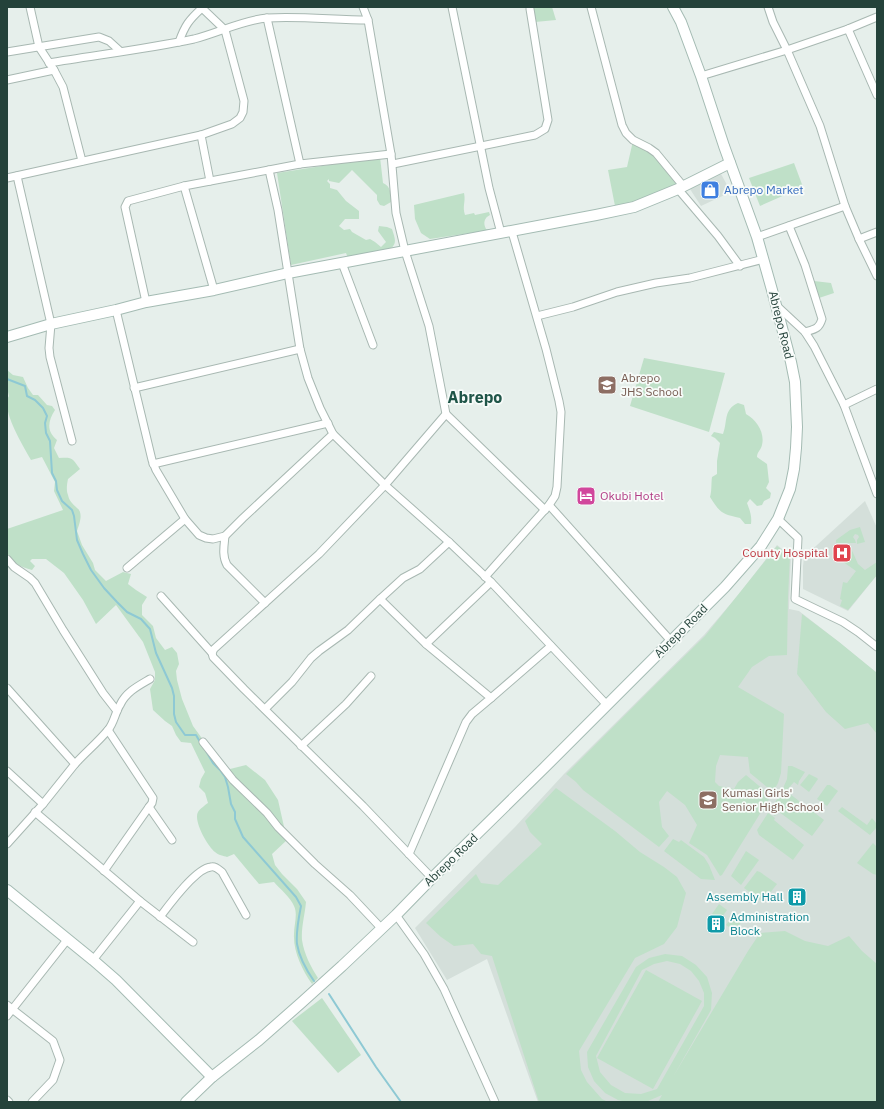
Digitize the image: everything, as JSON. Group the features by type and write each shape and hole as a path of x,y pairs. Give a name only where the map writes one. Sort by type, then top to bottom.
{"main road":[{"name":"Abrepo Road","path":"186,1102 212,1077 301,1003 382,929 725,587 761,546 778,519 790,489 794,468 797,427 795,382 777,306 757,237 701,76 681,22 673,7"},
{"path":"7,336 51,324 146,302 214,290 288,273 512,232 634,206 681,188 730,163"},
{"path":"7,890 93,960 130,994 212,1077"}],"street":[{"path":"30,7 38,47 54,70 63,87 82,161"},
{"path":"363,7 368,20 391,154 396,213 405,251 429,326 446,414 547,508 671,641"},
{"path":"452,7 480,147 501,233"},
{"path":"591,7 622,125 626,133 633,140 656,153 740,266"},
{"path":"768,7 773,22 787,50 820,126 845,206 877,276"},
{"path":"7,178 200,135 232,124 240,118 243,112 244,101 225,30 202,8 187,23 179,42"},
{"path":"392,164 535,135 545,128 548,120 530,9"},
{"path":"701,76 787,50 848,29 877,16"},
{"path":"49,63 179,42 210,35 246,22 266,18 368,20"},
{"path":"266,18 300,164"},
{"path":"848,29 877,95"},
{"path":"7,52 99,37 109,41 120,51"},
{"path":"7,80 54,70"},
{"path":"200,135 210,181"},
{"path":"146,302 125,207 128,202 184,186 300,164 391,154"},
{"path":"269,170 278,210 300,349 308,378 320,408 333,434 385,485 491,582 607,705"},
{"path":"17,176 51,324 49,348 50,357 72,441"},
{"path":"184,186 214,290"},
{"path":"757,237 845,206"},
{"path":"789,226 805,265 822,318 818,328 805,332"},
{"path":"485,577 547,508 555,496 557,487 561,412 546,349 512,232"},
{"path":"859,239 877,232"},
{"path":"537,316 573,307 617,292 656,283 690,278 764,259"},
{"path":"342,263 373,345"},
{"path":"777,306 805,332 814,346 844,405 877,494"},
{"path":"116,310 153,464 185,519 199,535 213,539 225,536 242,518 333,434"},
{"path":"134,388 300,349"},
{"path":"844,405 877,390"},
{"path":"212,653 214,649 319,554 385,485 446,414"},
{"path":"153,464 328,423"},
{"path":"127,568 185,519"},
{"path":"778,519 798,538 795,599 843,622 877,647"},
{"path":"225,536 223,550 224,560 227,565 265,603"},
{"path":"265,709 292,682 311,658 348,630 403,578 420,569 449,542"},
{"path":"7,559 14,567 35,583 103,693 117,711"},
{"path":"426,644 491,582"},
{"path":"162,596 212,653 213,657 363,806 432,878"},
{"path":"380,599 426,644 491,698"},
{"path":"409,854 466,722 472,714 552,646"},
{"path":"301,746 346,704 372,676"},
{"path":"7,844 43,804 75,764 108,730 114,720 120,704 126,695 150,679"},
{"path":"7,688 75,764"},
{"path":"104,871 149,808 153,798 108,730"},
{"path":"203,742 233,780 278,828 315,864 350,894 382,929"},
{"path":"7,771 43,804"},
{"path":"149,808 172,840"},
{"path":"35,812 140,901 193,942"},
{"path":"160,917 192,878 210,866 216,867 222,872 246,915"},
{"path":"93,960 140,901"},
{"path":"396,915 424,954 444,989 495,1102"},
{"path":"7,1016 10,1007 68,940"},
{"path":"10,1007 53,1041 60,1060 53,1080 32,1102"}],"shaded area":[{"name":"Abrepo Market","path":"721,174 731,192 701,206 690,189"},
{"name":"County Hospital","path":"865,501 877,528 877,575 848,611 803,589 804,557"},
{"name":"Kumasi Girls' Senior High School","path":"777,545 791,556 789,609 799,611 877,673 877,1102 538,1102 487,959 447,980 415,928 515,827 564,774 704,635 739,594"}],"green space":[{"path":"533,7 552,7 556,20 535,22"},
{"path":"633,141 650,151 678,184 641,201 615,206 608,170 627,167"},
{"path":"380,157 383,183 388,186 391,196 391,202 384,206 380,205 377,200 377,195 352,170 339,183 329,181 329,179 327,181 330,184 330,188 337,190 346,201 359,211 359,219 345,219 339,226 344,230 350,229 352,232 366,240 370,239 381,247 386,242 378,231 379,226 387,227 392,229 395,239 393,246 391,248 348,258 346,253 291,265 277,173"},
{"path":"794,163 803,187 760,206 749,178"},
{"path":"464,193 465,215 474,213 475,215 489,212 490,215 485,219 484,223 486,229 490,230 430,239 421,233 415,219 414,205"},
{"path":"814,281 831,283 834,293 819,298"},
{"path":"644,358 725,373 709,432 630,406"},
{"path":"7,370 13,375 23,377 33,395 38,395 47,405 52,406 55,410 49,426 53,437 57,440 54,448 59,458 72,459 80,469 68,479 67,493 69,499 79,510 81,516 77,531 82,545 93,563 95,570 106,581 123,572 131,574 128,584 147,597 142,605 142,615 153,626 156,638 165,650 172,647 177,653 179,664 176,671 177,680 182,699 193,726 222,766 230,769 246,765 265,780 278,800 287,840 272,854 275,865 297,889 306,902 302,940 308,960 318,978 312,984 302,967 295,947 294,931 296,912 290,900 274,882 259,884 234,854 227,857 216,853 202,834 197,816 198,812 208,803 205,793 199,787 205,772 191,743 181,742 172,726 153,710 150,689 155,680 155,672 143,642 116,605 96,624 83,600 64,573 46,559 32,559 30,561 35,566 32,570 16,564 9,556 7,529 63,510 54,491 55,482 42,457 31,460 10,419 7,402 9,396 7,388"},
{"path":"738,403 744,405 746,414 757,423 761,432 763,440 757,457 767,464 769,482 766,488 771,493 770,498 764,501 762,505 757,506 750,499 747,503 751,524 745,524 740,518 722,512 710,497 712,477 717,474 717,461 720,443 711,436 714,432 723,434 728,412"},
{"path":"860,527 865,542 857,544 859,537 855,534 853,537 856,543 836,543 836,540 850,530"},
{"path":"835,545 850,546 858,564 865,570 877,562 877,575 848,610 840,606 842,600 840,599 843,582 847,583 856,571 832,554"},
{"path":"777,546 790,556 787,655 769,656 752,667 738,687 784,714 781,773 773,792 750,773 748,757 720,755 716,766 715,782 719,786 734,789 738,782 746,775 771,796 720,876 707,855 689,843 697,825 685,805 667,791 659,802 662,827 669,836 659,847 583,790 566,774 705,636"},
{"path":"802,614 877,673 877,734 868,723 845,729 826,712 797,674"},
{"path":"788,766 792,766 805,772 798,785 794,782 786,791 824,820 812,836 779,812 775,816 769,812 781,793 787,779"},
{"path":"809,774 818,779 809,792 800,785"},
{"path":"827,785 830,785 838,791 827,806 817,799"},
{"path":"556,788 615,831 640,852 677,877 686,893 677,927 664,944 635,958 579,1051 581,1070 587,1082 602,1099 608,1102 539,1102 492,956 481,954 473,944 454,946 441,937 426,923 476,874 481,883 498,885 542,844 530,832 525,821"},
{"path":"842,807 867,825 872,818 876,823 876,828 870,835 838,811"},
{"path":"768,813 775,818 774,820 804,845 793,860 759,835 757,830"},
{"path":"673,839 679,842 681,840 704,857 715,880 701,879 664,851"},
{"path":"873,843 877,847 877,875 873,874 857,863"},
{"path":"746,851 759,860 741,885 731,876"},
{"path":"757,871 777,884 763,902 744,888"},
{"path":"719,904 727,910 720,920 712,914"},
{"path":"733,915 742,921 735,931 726,925"},
{"path":"785,931 805,941 828,946 849,936 862,951 877,964 877,1102 658,1102 662,1095 648,1101 626,1102 618,1100 605,1093 594,1081 588,1067 587,1052 636,967 649,958 665,954 682,956 696,965 707,977 712,993 711,1010 673,1077 760,933","holes":["667,961 680,964 691,971 699,981 704,993 704,1006 657,1089 641,1094 625,1093 611,1085 600,1072 596,1056 642,970 654,964"]},
{"path":"646,970 702,1001 653,1089 597,1058"},
{"path":"322,998 361,1055 338,1073 292,1021"}],"waterway":[{"path":"7,379 25,386 27,396 35,400 43,408 47,416 45,423 46,433 50,441 52,473 62,501 72,510 77,540 83,554 91,570 104,588 127,612 141,619 150,629 156,653 172,688 176,722 185,735 196,735 200,742"},
{"path":"206,751 213,763 225,777 231,804 235,812 235,819 243,837 296,897 301,906 297,930 297,944 304,963 314,981"},
{"path":"329,994 376,1067 401,1102"}],"place":[{"name":"Abrepo Market","path":"710,190"},
{"name":"Abrepo JHS School","path":"607,385"},
{"name":"Okubi Hotel","path":"586,496"},
{"name":"County Hospital","path":"842,553"},
{"name":"Kumasi Girls' Senior High School","path":"708,800"},
{"name":"Assembly Hall","path":"797,897"},
{"name":"Administration Block","path":"716,924"}],"district":[{"name":"Abrepo","path":"475,397"}]}
